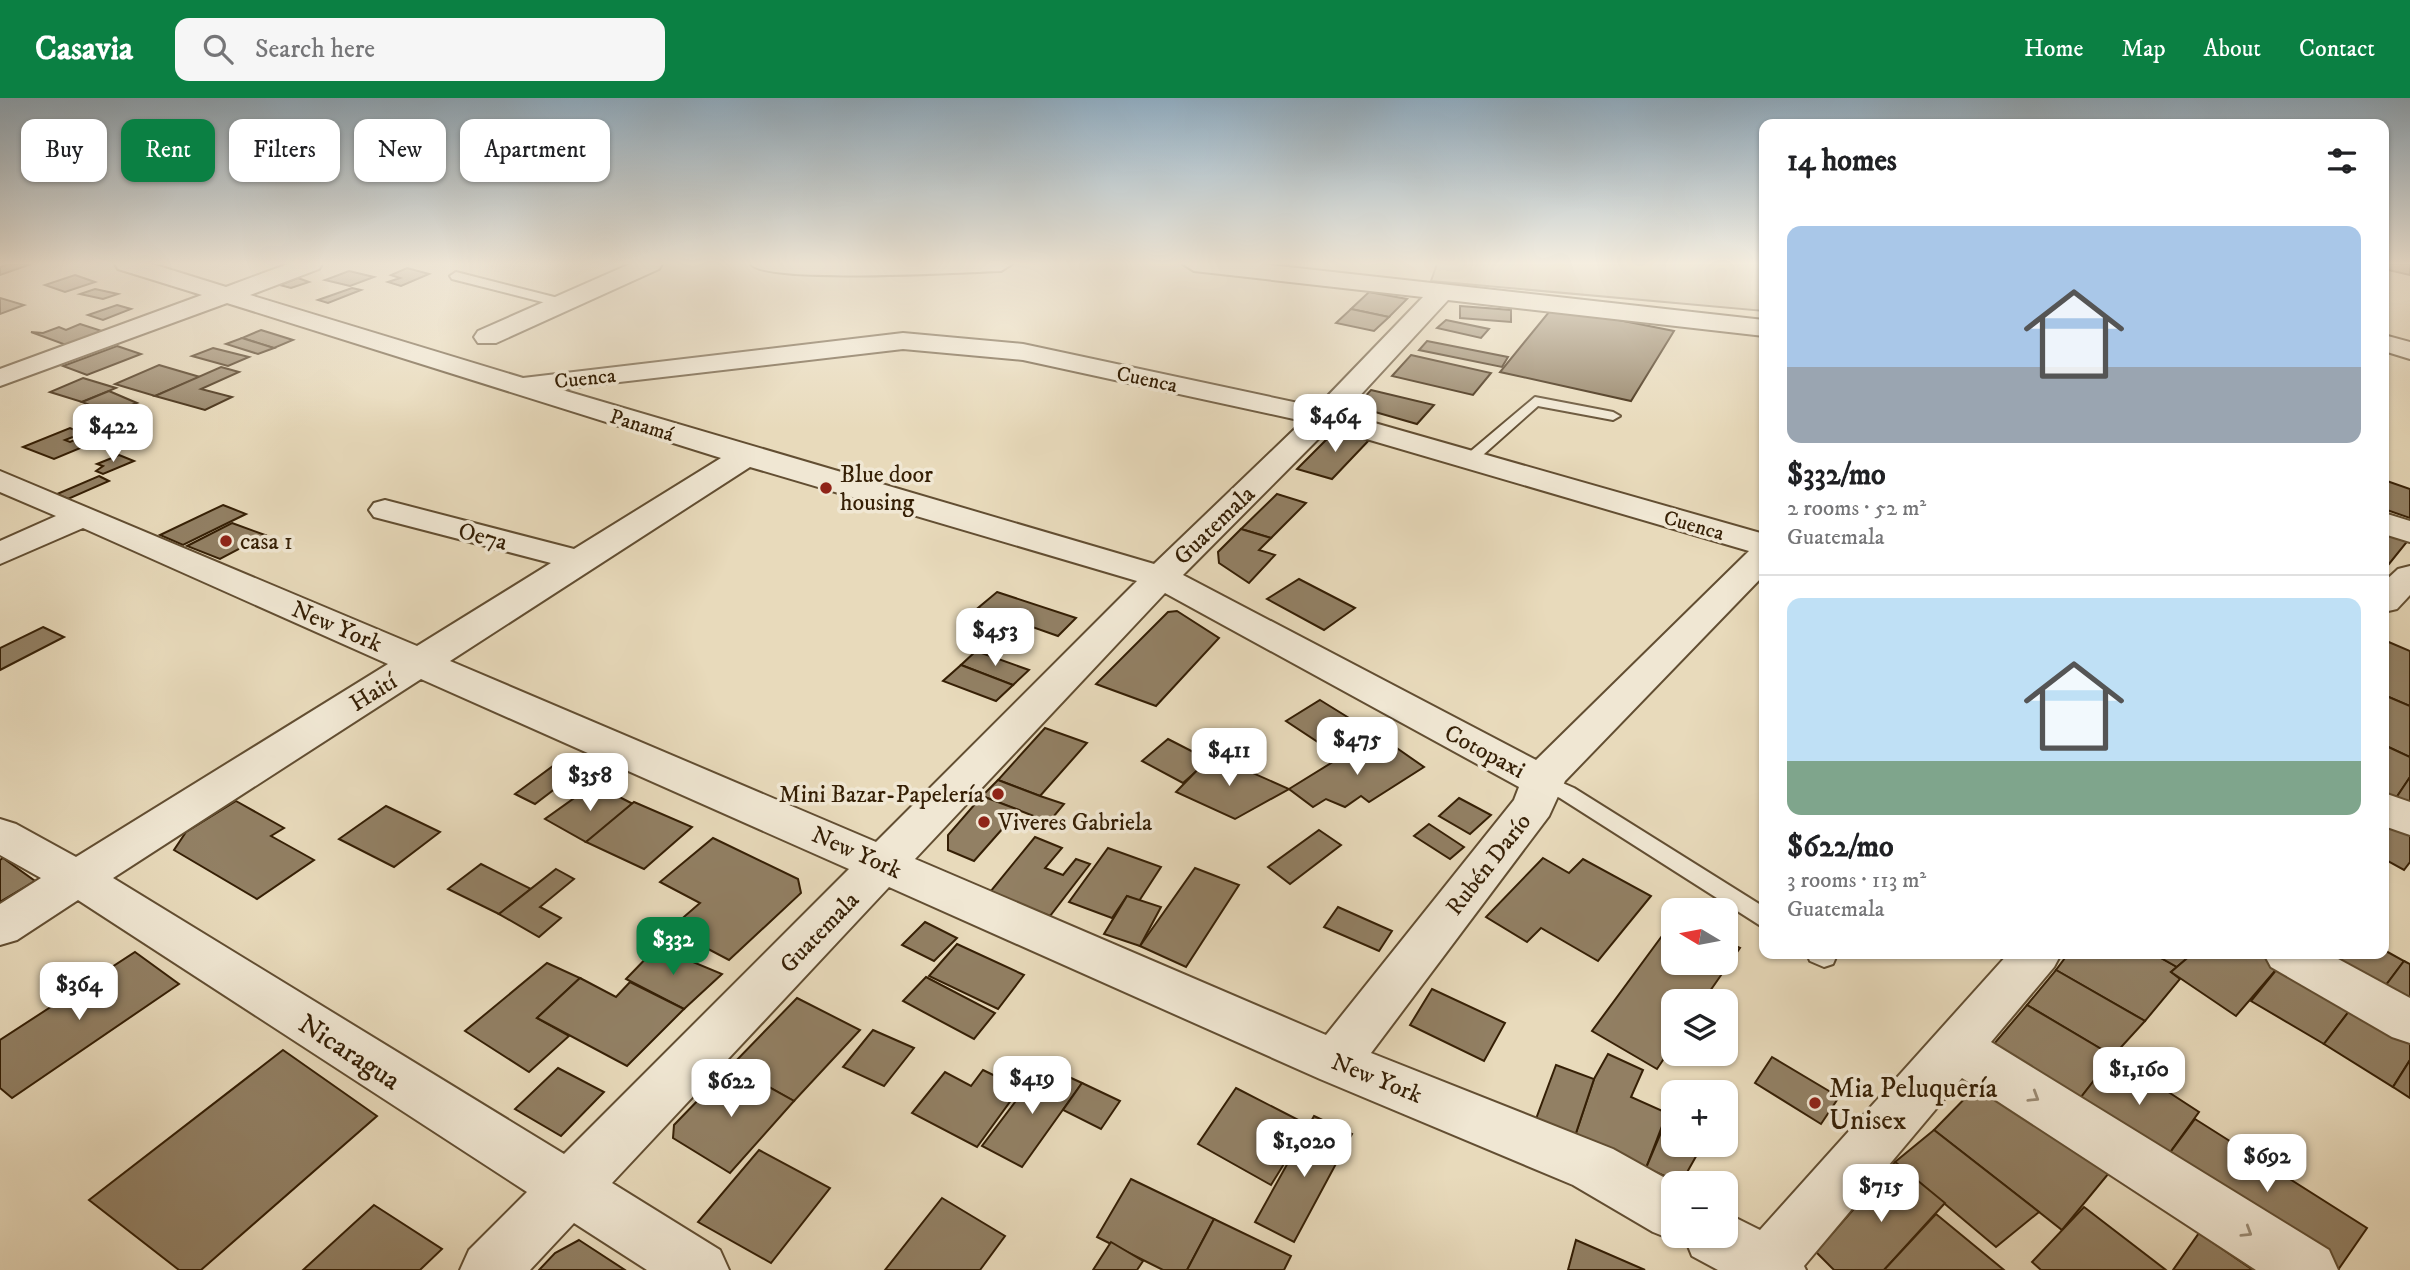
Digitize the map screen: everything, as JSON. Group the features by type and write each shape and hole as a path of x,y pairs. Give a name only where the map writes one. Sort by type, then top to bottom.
{"street":[{"path":"0,378 162,319"},
{"name":"Panamá","path":"298,319 746,456 1161,577"},
{"path":"487,337 527,319"},
{"name":"Guatemala","path":"491,1270 1161,577 1323,417 1416,319"},
{"path":"1687,319 1759,327"},
{"name":"Cuenca","path":"513,385 582,380 903,341 1023,352 1323,417 1759,544"},
{"path":"2389,345 2410,351"},
{"name":"Haití","path":"0,927 746,456"},
{"name":"New York","path":"0,480 1338,1063 1593,1167 1661,1206"},
{"name":"Oe7a","path":"385,510 581,561"},
{"path":"0,554 81,517"},
{"path":"2389,525 2410,533"},
{"name":"Rubén Darío","path":"1338,1063 1346,1047 1534,805 1542,781 1759,560"},
{"path":"2389,596 2410,576"},
{"name":"Cotopaxi","path":"1161,577 1542,781"},
{"path":"2389,810 2410,820"},
{"name":"Nicaragua","path":"0,835 78,878 699,1270"},
{"path":"1734,1248 1768,1268 2032,959"},
{"path":"2297,959 2410,1022"},
{"path":"1956,1047 2308,1270"}],"lane":[{"path":"1470,459 1535,401 1613,416"},
{"name":"Cotopaxi","path":"1542,781 1567,793 1759,916"}],"building":[{"path":"1341,319 1387,319 1374,331 1336,323"},
{"path":"1469,319 1511,319 1511,322"},
{"path":"1543,319 1612,319 1674,331 1631,401 1500,372"},
{"path":"1446,320 1489,329 1481,338 1437,328"},
{"path":"80,324 102,331 66,345 31,332 43,333 59,327 66,330"},
{"path":"261,330 293,340 274,348 242,338"},
{"path":"242,338 274,348 258,354 226,344"},
{"path":"1427,341 1508,357 1502,367 1419,350"},
{"path":"117,346 141,354 87,375 63,366"},
{"path":"213,348 249,357 228,366 192,356"},
{"path":"1411,355 1491,373 1473,395 1392,376"},
{"path":"159,365 200,377 155,396 115,384"},
{"path":"221,367 239,372 201,389 232,397 205,410 155,396"},
{"path":"83,378 116,388 82,402 50,392"},
{"path":"1371,390 1434,405 1417,424 1361,408 1360,402"},
{"path":"109,391 137,403 109,413 82,402"},
{"path":"125,419 138,424 54,459 23,447 70,428 83,433 65,440 70,442"},
{"path":"1346,430 1372,437 1332,479 1297,469 1332,434"},
{"path":"119,455 134,461 103,474 96,471 103,466 97,464"},
{"path":"99,476 109,481 68,499 57,494"},
{"path":"2389,482 2410,489 2410,518 2389,511"},
{"path":"1277,494 1306,503 1271,538 1241,529"},
{"path":"223,505 246,514 183,545 160,535"},
{"name":"casa 1","path":"232,523 265,535 220,559 187,546"},
{"path":"1241,529 1271,538 1259,550 1275,555 1249,583 1219,563 1218,552"},
{"path":"2389,531 2410,538 2389,564"},
{"path":"1299,579 1355,608 1324,630 1267,599"},
{"path":"997,592 1076,618 1058,636 978,608"},
{"path":"1177,611 1219,638 1156,706 1096,684 1168,612"},
{"path":"43,627 64,637 0,670 0,648"},
{"path":"2389,642 2410,651 2410,706 2389,697"},
{"path":"976,651 1029,670 1013,685 961,665"},
{"path":"961,665 1013,685 996,701 943,681"},
{"path":"2389,697 2410,706 2410,757 2389,747"},
{"path":"1320,700 1370,731 1336,754 1286,721"},
{"path":"1045,728 1087,743 1040,796 998,780"},
{"path":"1168,739 1209,760 1183,783 1142,761"},
{"path":"1391,744 1424,767 1369,802 1361,796 1345,807 1326,799 1313,807 1289,789 1357,747 1370,757"},
{"path":"2389,747 2410,757 2410,777 2396,798 2389,795"},
{"path":"1212,755 1289,789 1235,819 1176,792"},
{"path":"553,766 573,775 535,804 515,794"},
{"path":"2410,777 2410,805 2396,798"},
{"path":"998,780 1064,804 1049,822 982,796"},
{"path":"594,784 635,805 586,842 545,819"},
{"name":"Viveres Gabriela","path":"982,796 1019,810 974,861 948,850 948,835"},
{"path":"1459,798 1491,815 1470,834 1439,816"},
{"path":"236,801 284,828 271,836 314,860 257,899 174,850 186,832"},
{"path":"634,802 692,827 644,869 586,842"},
{"path":"386,806 440,832 394,867 339,839"},
{"path":"2389,820 2410,828 2410,862 2404,870 2389,862"},
{"path":"1429,824 1464,847 1450,859 1414,836"},
{"path":"1319,830 1341,845 1290,884 1268,867"},
{"path":"1035,837 1062,848 1045,868 1063,875 1076,859 1090,864 1050,916 990,892"},
{"path":"713,838 798,879 801,893 729,960 670,929 700,903 660,882"},
{"path":"1108,848 1161,867 1139,901 1127,896 1112,918 1069,902"},
{"path":"3,858 35,881 0,902 0,860"},
{"path":"1543,858 1569,873 1583,859 1651,896 1598,961 1541,928 1527,942 1486,917"},
{"path":"481,864 531,889 499,914 448,889"},
{"path":"1195,868 1239,885 1186,967 1140,946"},
{"path":"556,869 574,879 540,907 561,918 539,937 499,914"},
{"path":"1127,896 1161,907 1140,946 1104,934"},
{"path":"1338,907 1392,931 1379,951 1324,927"},
{"path":"925,922 957,938 934,961 902,945"},
{"path":"1661,937 1661,975 1721,975 1711,989 1661,989 1661,1063 1657,1069 1592,1031"},
{"path":"957,944 1024,975 998,1009 929,976"},
{"path":"657,947 722,974 684,1009 626,979"},
{"path":"135,952 179,984 12,1098 0,1088 0,1040"},
{"path":"2389,953 2404,961 2380,993 2317,959 2389,959"},
{"path":"2064,959 2163,959 2177,967 2171,972 2180,979 2145,1021 2056,970"},
{"path":"2163,959 2186,959 2177,967"},
{"path":"2186,959 2272,959 2281,964 2236,1016 2171,972"},
{"path":"2404,961 2410,964 2410,1010 2380,993"},
{"path":"547,963 580,978 537,1018 569,1036 529,1072 465,1031"},
{"path":"2281,964 2353,1006 2324,1044 2251,1001"},
{"path":"2056,970 2145,1021 2113,1056 2027,1005"},
{"path":"926,977 995,1013 974,1039 903,1001"},
{"path":"580,978 616,997 630,982 684,1009 627,1066 537,1018"},
{"path":"1432,989 1505,1023 1484,1061 1410,1025"},
{"path":"797,998 860,1030 794,1101 731,1066"},
{"path":"2027,1005 2113,1056 2078,1101 1993,1045"},
{"path":"2353,1006 2410,1039 2410,1060 2393,1087 2324,1044"},
{"path":"873,1030 914,1048 884,1086 843,1067"},
{"path":"283,1050 377,1116 201,1270 179,1270 89,1200"},
{"path":"1608,1054 1643,1070 1631,1097 1661,1110 1661,1129 1646,1168 1575,1136 1594,1079"},
{"path":"2113,1056 2199,1112 2166,1158 2078,1101"},
{"path":"1772,1057 1839,1097 1821,1124 1755,1083"},
{"path":"2410,1060 2410,1098 2393,1087"},
{"path":"1043,1065 1082,1083 1022,1167 982,1146"},
{"path":"1556,1065 1594,1079 1575,1136 1536,1119"},
{"path":"731,1066 794,1101 730,1173 673,1138 674,1125"},
{"path":"558,1068 604,1092 561,1136 515,1109"},
{"path":"983,1070 1020,1088 977,1147 912,1113 945,1072 971,1086"},
{"path":"1082,1083 1120,1101 1101,1129 1063,1110"},
{"path":"1978,1085 2109,1173 2062,1230 1934,1130"},
{"path":"1236,1088 1308,1125 1271,1185 1198,1144"},
{"path":"1314,1116 1352,1134 1294,1242 1255,1222"},
{"path":"2195,1119 2367,1228 2338,1270 2166,1158"},
{"path":"1934,1130 2039,1212 1996,1247 1895,1162"},
{"path":"1661,1132 1661,1157 1696,1157 1688,1171 1661,1171 1661,1174 1646,1168"},
{"path":"759,1150 830,1188 771,1263 698,1222"},
{"path":"1895,1162 1945,1203 1884,1270 1834,1270 1816,1252"},
{"path":"1131,1179 1214,1219 1187,1270 1163,1270 1097,1237"},
{"path":"942,1198 1005,1236 980,1270 885,1270"},
{"path":"374,1205 442,1249 420,1270 303,1270"},
{"path":"2084,1207 2166,1270 2041,1270 2032,1262"},
{"path":"1936,1214 2004,1270 1884,1270"},
{"path":"1214,1219 1291,1256 1284,1270 1187,1270"},
{"path":"2199,1233 2253,1270 2173,1270"},
{"path":"579,1240 625,1270 539,1270 555,1253"},
{"path":"1576,1240 1645,1270 1568,1270"},
{"path":"1111,1242 1143,1261 1137,1270 1093,1270"}],"place":[{"name":"Blue door housing","path":"826,488"},
{"name":"casa 1","path":"226,541"},
{"name":"Mini Bazar-Papelería","path":"998,794"},
{"name":"Viveres Gabriela","path":"984,822"},
{"name":"Mia Peluquería Unisex","path":"1815,1103"}]}
